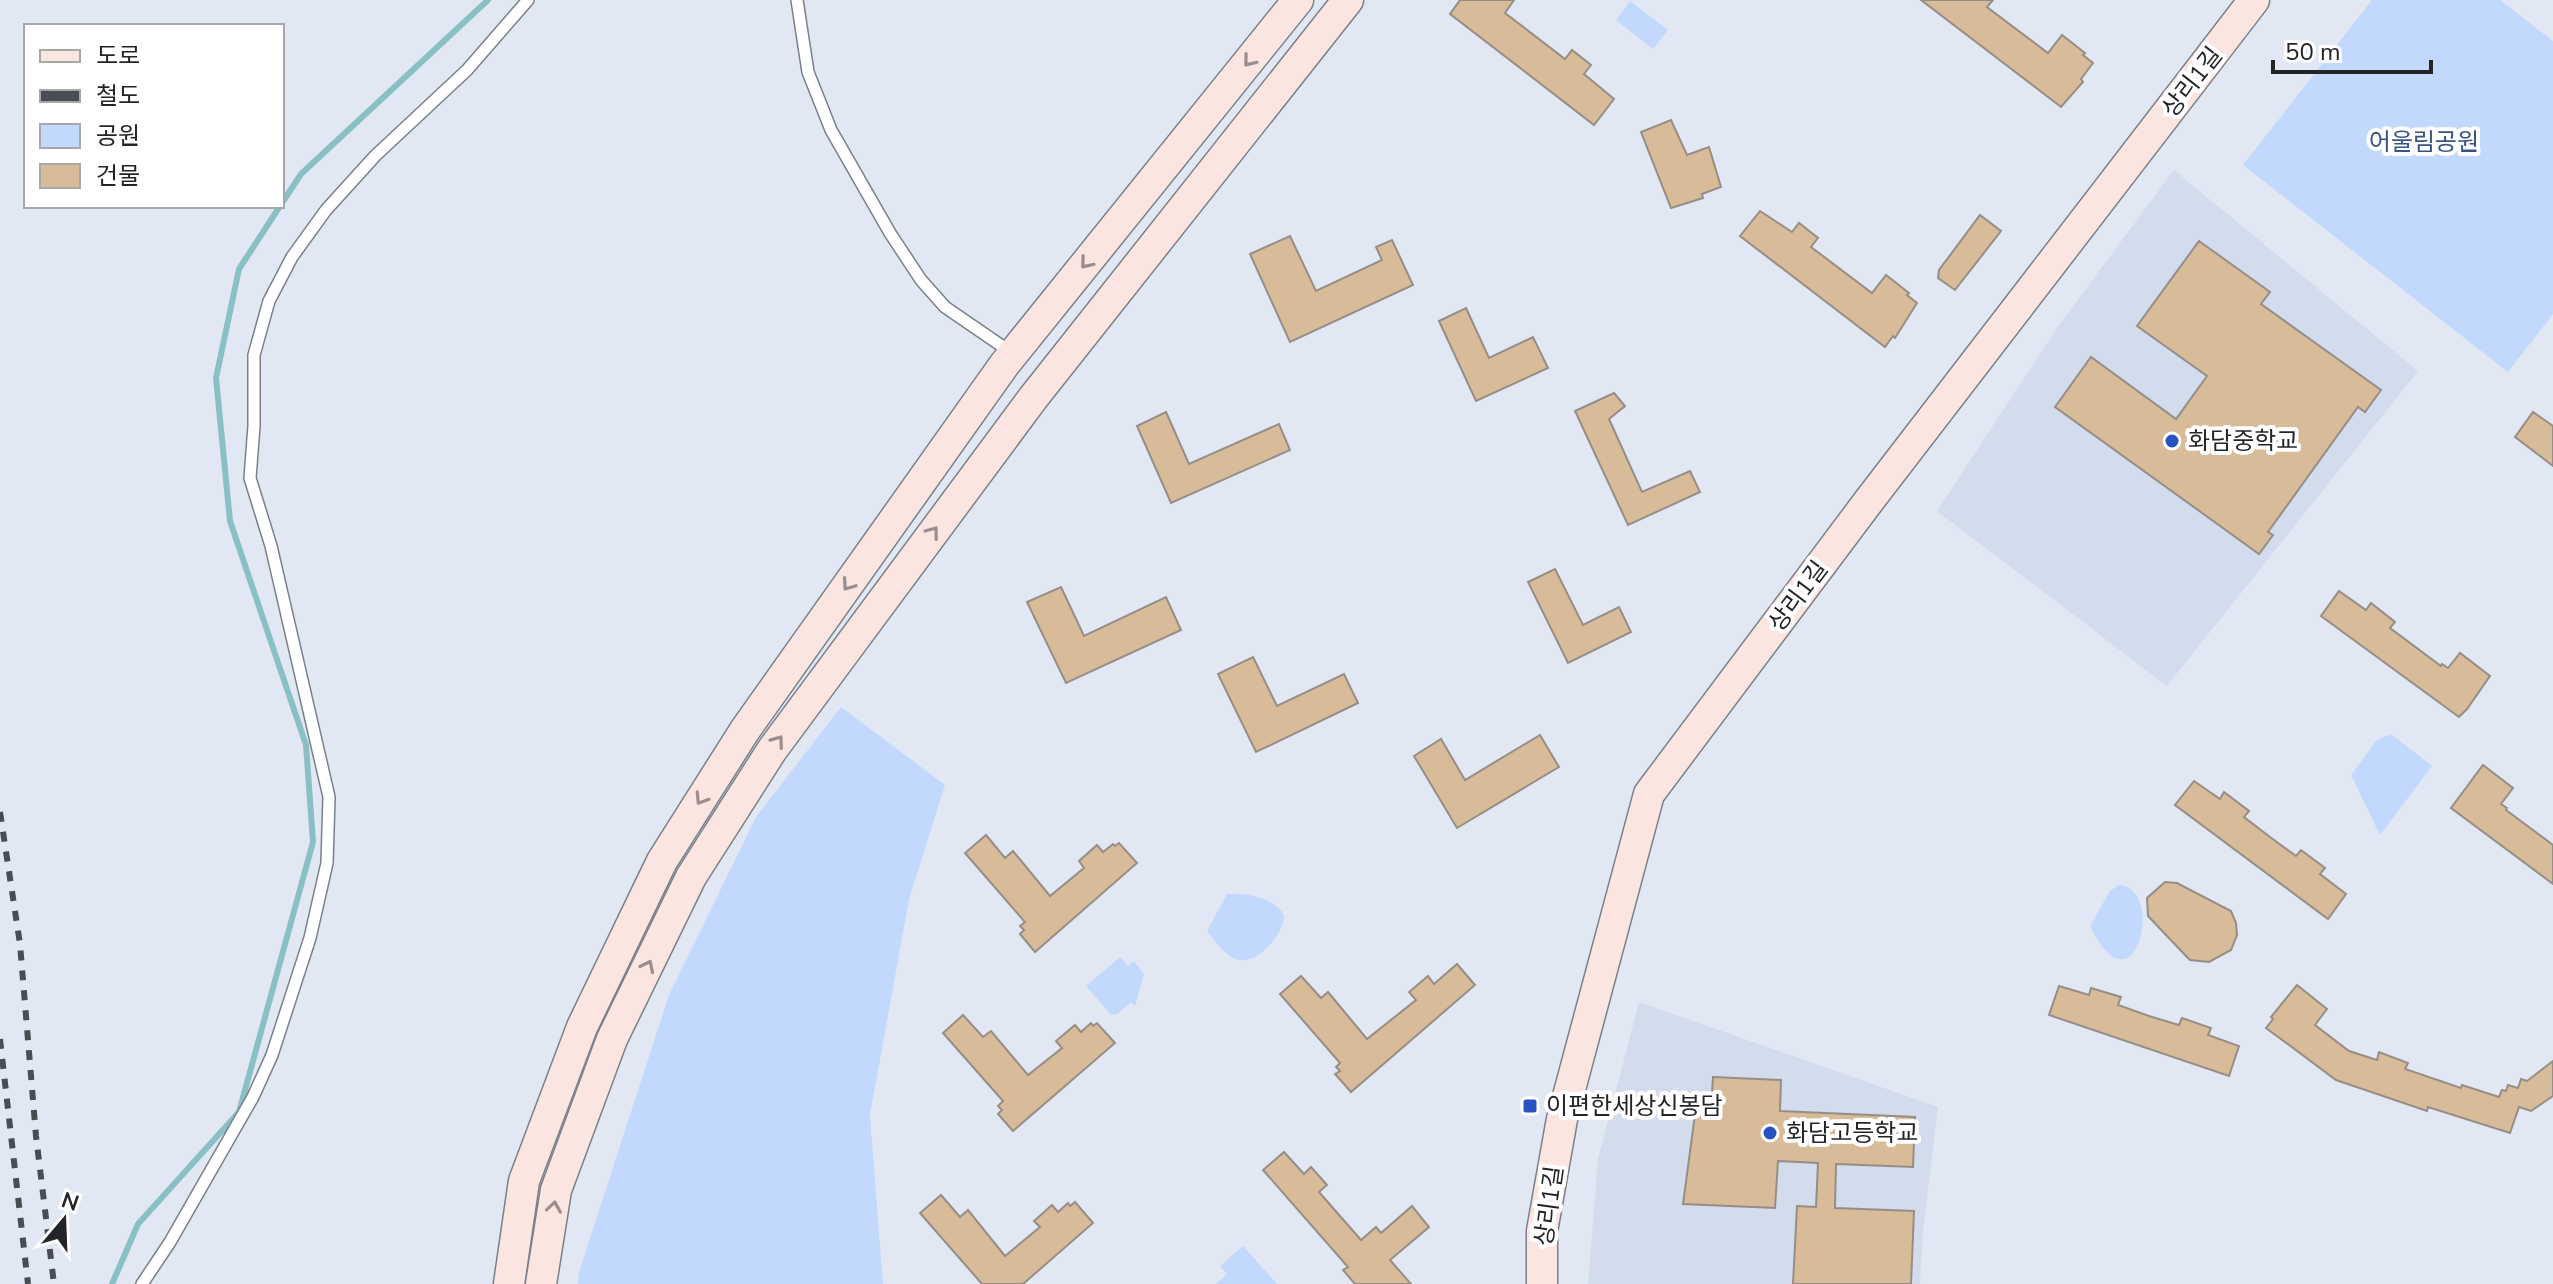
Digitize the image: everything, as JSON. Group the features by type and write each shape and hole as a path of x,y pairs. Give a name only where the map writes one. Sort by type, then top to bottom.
{"main road":[{"path":"509,1284 524,1181 582,1027 662,861 745,730 1013,354 1298,0"},
{"path":"541,1284 556,1190 612,1039 691,877 772,750 1033,398 1348,0"},
{"name":"상리1길","path":"1542,1284 1542,1231 1562,1119 1649,794 2254,0"}],"lane":[{"path":"142,1284 170,1242 253,1097 272,1055 310,938 327,863 329,797 271,546 250,478 254,355 269,301 292,257 326,210 375,156 467,70 528,0"},
{"path":"797,0 808,72 831,130 870,193 890,233 921,280 945,307 1013,354"}],"shaded area":[{"name":"화담중학교","path":"2174,170 2418,371 2167,686 1937,511 2059,325"},
{"name":"화담고등학교","path":"1639,1002 1938,1107 1920,1284 1588,1284 1598,1159"}],"green space":[{"name":"어울림공원","path":"2372,0 2500,0 2553,41 2553,314 2508,372 2243,165"},
{"path":"1630,1 1668,30 1653,49 1616,20"},
{"path":"841,707 945,785 909,899 870,1115 883,1284 578,1284 579,1272 669,995 756,817"},
{"path":"2391,734 2432,766 2380,835 2351,775 2377,740"},
{"path":"2119,885 2133,891 2141,906 2143,924 2139,942 2131,955 2120,959 2106,951 2090,926 2110,891"},
{"path":"1227,894 1259,897 1273,904 1284,915 1270,945 1247,960 1230,956 1207,931"},
{"path":"1120,957 1128,966 1134,961 1144,974 1135,1006 1131,1002 1117,1014 1111,1015 1086,986"},
{"path":"1243,1246 1277,1284 1216,1284 1227,1274 1220,1266"}],"building":[{"path":"1460,0 1514,0 1505,13 1565,59 1572,50 1591,65 1584,74 1614,99 1594,125 1450,14"},
{"path":"1921,0 1993,0 1987,7 2048,53 2062,35 2093,63 2081,79 2083,82 2061,107"},
{"path":"1671,120 1687,155 1709,147 1721,187 1702,194 1703,198 1671,208 1641,132"},
{"path":"1760,211 1792,232 1799,223 1818,238 1811,247 1872,293 1886,275 1909,293 1907,295 1917,303 1895,338 1893,336 1885,347 1740,236"},
{"path":"1980,215 2001,231 1955,290 1938,278 1939,270"},
{"path":"1290,236 1316,291 1382,260 1376,247 1392,240 1413,285 1290,342 1250,254"},
{"path":"2199,241 2270,292 2261,304 2381,390 2365,412 2358,407 2268,532 2273,535 2259,554 2055,407 2091,357 2176,419 2207,376 2137,326"},
{"path":"1466,308 1489,358 1533,337 1548,368 1476,401 1439,321"},
{"path":"1614,393 1625,406 1609,419 1642,492 1690,471 1700,492 1628,525 1575,411"},
{"path":"1166,412 1189,464 1279,424 1290,450 1171,503 1137,426"},
{"path":"2533,412 2553,426 2553,466 2515,437"},
{"path":"1555,569 1583,625 1619,607 1631,632 1568,663 1528,582"},
{"path":"1061,587 1084,636 1166,597 1181,630 1066,683 1027,602"},
{"path":"2339,591 2366,610 2371,603 2395,622 2390,628 2441,666 2448,668 2460,653 2490,676 2467,709 2459,717 2321,616"},
{"path":"1253,657 1277,706 1344,674 1358,703 1256,752 1218,674"},
{"path":"1540,735 1559,767 1457,828 1414,756 1441,739 1465,780"},
{"path":"2483,765 2513,788 2501,804 2506,810 2553,845 2553,884 2451,808"},
{"path":"2194,781 2220,799 2224,792 2249,811 2244,817 2270,837 2296,856 2301,850 2325,868 2320,874 2346,894 2328,919 2175,805"},
{"path":"986,835 1005,858 1013,851 1050,896 1084,868 1079,861 1097,845 1103,852 1119,843 1137,863 1035,952 1020,934 1024,930 1020,926 1025,922 965,853"},
{"path":"2165,882 2177,883 2231,911 2237,935 2231,950 2209,962 2190,960 2185,955 2148,916 2147,898"},
{"path":"1457,964 1475,985 1351,1092 1335,1074 1340,1071 1336,1067 1340,1063 1280,994 1301,976 1321,998 1328,992 1367,1039 1416,1000 1409,992 1428,976 1434,984"},
{"path":"2297,985 2327,1009 2315,1025 2349,1051 2377,1060 2379,1052 2408,1063 2405,1069 2499,1097 2508,1085 2518,1088 2521,1079 2527,1081 2553,1061 2553,1096 2531,1111 2519,1107 2510,1133 2428,1107 2427,1111 2336,1080 2266,1028"},
{"path":"2059,986 2089,995 2091,988 2121,997 2118,1005 2149,1016 2179,1025 2182,1018 2211,1028 2208,1035 2239,1046 2229,1076 2049,1015"},
{"path":"963,1015 983,1037 991,1031 1028,1075 1062,1048 1056,1041 1075,1025 1081,1032 1091,1023 1093,1026 1097,1023 1115,1043 1013,1131 998,1114 1002,1110 998,1106 1003,1101 943,1033"},
{"path":"1713,1077 1781,1080 1780,1111 1915,1117 1913,1167 1836,1164 1835,1208 1914,1211 1911,1284 1793,1284 1797,1206 1816,1207 1818,1163 1778,1161 1775,1208 1683,1204 1696,1107 1711,1108"},
{"path":"1284,1152 1304,1174 1311,1167 1327,1185 1319,1192 1361,1240 1376,1227 1381,1233 1412,1206 1429,1227 1390,1260 1411,1284 1355,1284 1343,1270 1348,1267 1263,1170"},
{"path":"941,1195 960,1217 968,1210 1005,1256 1040,1227 1034,1221 1052,1205 1058,1212 1068,1203 1070,1206 1075,1202 1093,1223 1023,1284 982,1284 920,1213"}],"waterway":[{"path":"284,200 301,174 488,0"},
{"path":"112,1284 138,1224 239,1112 313,842 306,745 230,521 216,378 239,269 279,208"}],"railway":[{"path":"0,812 20,944 36,1136 54,1284"},
{"path":"0,1039 28,1284"}],"place":[{"name":"화담중학교","path":"2172,441"},
{"name":"이편한세상신봉담","path":"1530,1106"},
{"name":"화담고등학교","path":"1770,1133"}]}
